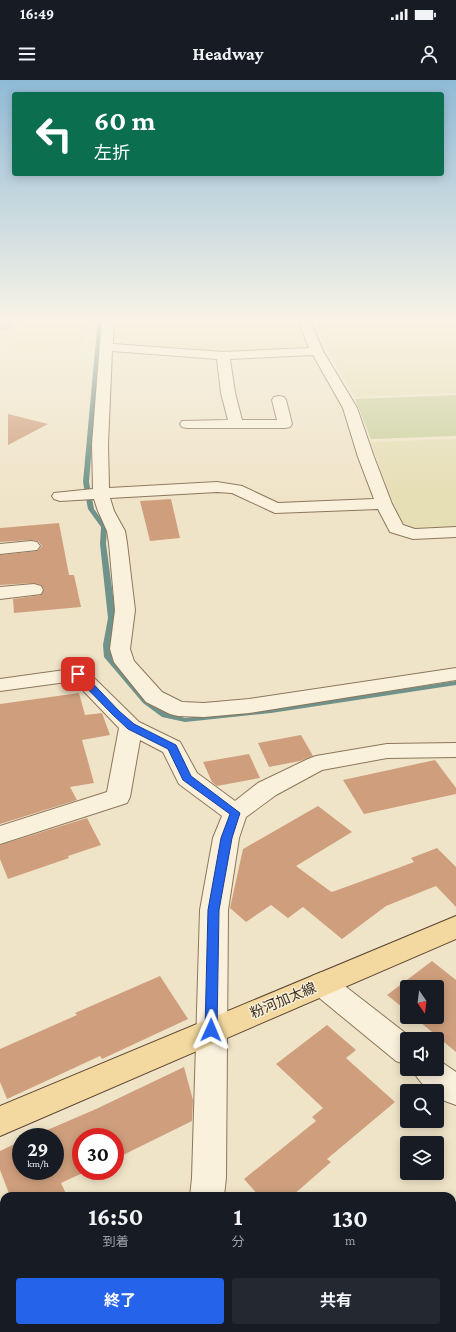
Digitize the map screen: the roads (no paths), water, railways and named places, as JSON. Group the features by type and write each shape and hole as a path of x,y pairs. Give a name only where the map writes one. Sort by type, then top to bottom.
{"main road":[{"name":"粉河加太線","path":"0,1121 456,927"}],"street":[{"path":"105,376 97,494 116,531 118,543 126,610 120,649 124,662 154,697 178,709 204,710 249,706 456,674"},
{"path":"226,376 228,393 236,423"},
{"path":"332,376 350,408 366,457 384,504 396,528 413,534 456,532"},
{"path":"187,424 285,424 279,400"},
{"path":"60,496 217,487 236,489 275,508 384,504"},
{"path":"0,549 31,546"},
{"path":"0,593 34,590"},
{"path":"0,685 78,674 116,713 131,726 172,747 187,778 235,813"},
{"path":"0,835 118,797 131,726"},
{"path":"207,1192 209,1178 214,910 226,838 235,813 267,789 316,764 387,751 456,750"},
{"path":"322,984 400,1046"},
{"path":"437,1076 456,1091"}],"waterway":[{"path":"95,376 86,482 91,509 104,527 103,544 112,618 107,645 108,657 146,701 165,715 185,720 271,711 456,683"}]}
